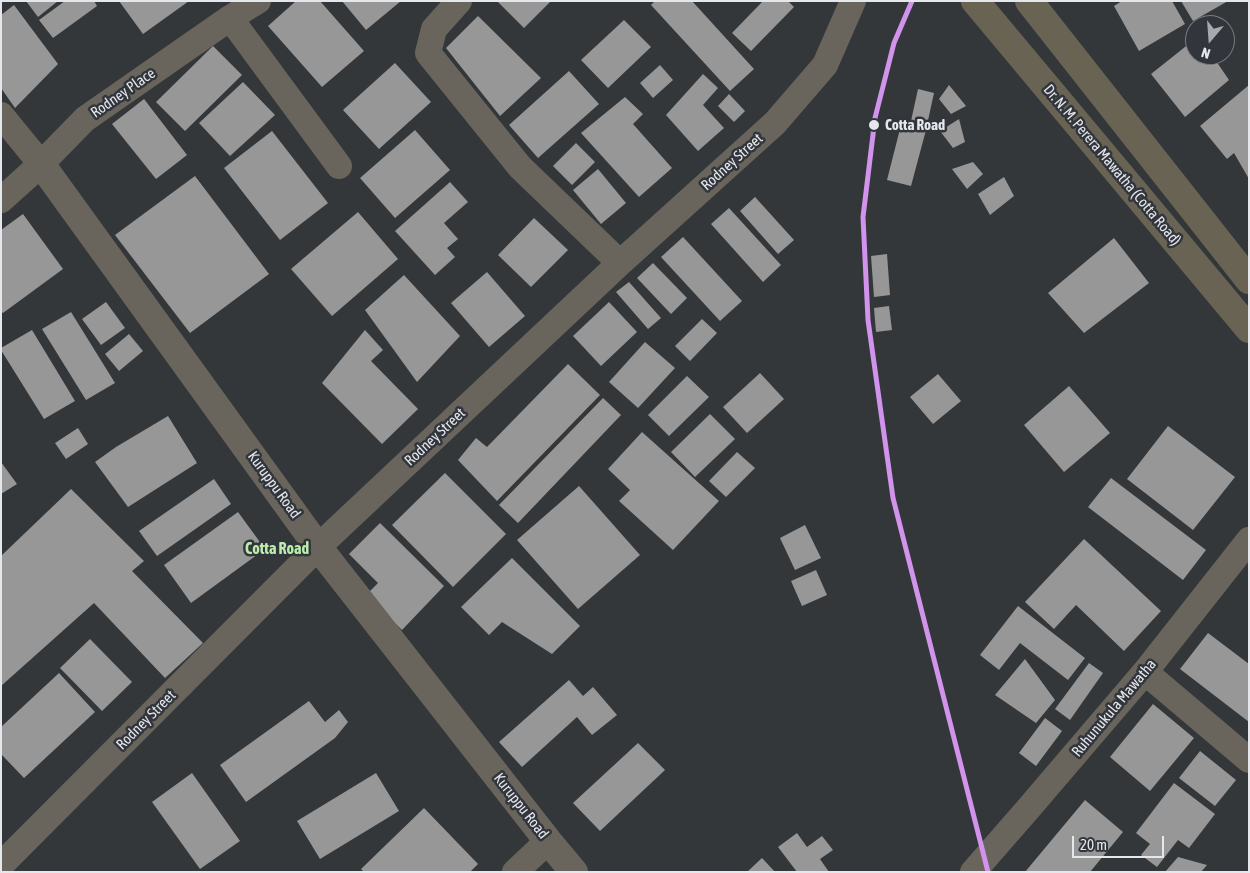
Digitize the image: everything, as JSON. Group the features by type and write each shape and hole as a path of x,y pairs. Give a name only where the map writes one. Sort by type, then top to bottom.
{"main road":[{"name":"Dr. N. M. Perera Mawatha (Cotta Road)","path":"975,1 1249,329"},
{"path":"1030,1 1249,280"}],"street":[{"name":"Rodney Place","path":"1,200 41,164 85,119 230,18 258,1"},
{"path":"459,1 434,29 428,52 520,167 620,263"},
{"name":"Rodney Street","path":"1,865 318,547 620,263 775,123 825,65 853,1"},
{"path":"230,18 340,166"},
{"name":"Kuruppu Road","path":"1,115 41,164 318,547 574,872"},
{"name":"Ruhunukula Mawatha","path":"973,872 1145,672 1249,540"},
{"path":"1145,672 1249,760"},
{"path":"515,872 548,841"}],"building":[{"path":"26,1 58,1 38,17"},
{"path":"65,1 94,1 97,6 53,38 39,20"},
{"path":"119,1 189,1 143,34"},
{"path":"296,1 320,1 364,51 322,87 268,26"},
{"path":"342,1 401,1 366,30"},
{"path":"497,1 551,1 524,28"},
{"path":"655,1 692,1 754,69 730,91 651,5"},
{"path":"763,1 788,1 794,7 751,51 732,33"},
{"path":"1122,1 1172,1 1185,24 1139,51 1114,6"},
{"path":"1181,1 1228,1 1204,15 1189,15"},
{"path":"14,5 58,64 15,108 1,88 1,15"},
{"path":"478,16 541,78 500,116 446,48"},
{"path":"624,20 651,47 608,88 581,60"},
{"path":"213,46 242,75 185,131 156,102"},
{"path":"1185,47 1185,65 1219,65 1229,80 1185,117 1151,74"},
{"path":"395,63 431,102 379,149 343,110"},
{"path":"660,65 673,80 653,98 640,83"},
{"path":"569,71 599,104 538,158 509,125"},
{"path":"703,74 718,88 703,105 724,128 698,151 666,115"},
{"path":"243,82 275,115 230,156 199,123"},
{"path":"949,85 966,106 951,114 939,99"},
{"path":"1249,85 1249,179 1234,153 1227,159 1200,126"},
{"path":"918,89 934,93 927,125 911,121"},
{"path":"729,94 745,111 734,122 718,106"},
{"path":"625,97 643,114 633,124 672,168 639,197 581,133"},
{"path":"144,99 187,155 156,179 112,124"},
{"path":"959,119 965,142 953,148 940,131"},
{"path":"901,125 926,130 911,186 887,180"},
{"path":"415,130 450,170 395,218 360,178"},
{"path":"272,131 328,203 280,240 224,168"},
{"path":"576,143 595,162 572,185 553,166"},
{"path":"973,162 983,174 967,189 952,169"},
{"path":"598,169 626,203 601,224 573,190"},
{"path":"195,176 269,274 190,333 115,235"},
{"path":"1004,177 1014,196 990,215 978,194"},
{"path":"450,182 468,202 444,223 458,239 447,248 455,257 435,275 395,231"},
{"path":"755,197 794,240 778,254 740,211"},
{"path":"729,208 781,265 763,282 711,224"},
{"path":"358,212 398,259 332,316 291,269"},
{"path":"23,214 63,269 3,313 1,311 1,230"},
{"path":"534,218 568,250 531,287 498,255"},
{"path":"683,237 742,301 720,321 661,257"},
{"path":"1114,238 1149,283 1084,333 1048,293"},
{"path":"887,254 890,295 874,297 871,256"},
{"path":"653,263 687,298 671,314 637,278"},
{"path":"487,272 525,316 489,347 451,303"},
{"path":"404,275 460,336 417,382 365,310"},
{"path":"629,282 661,318 648,329 616,292"},
{"path":"106,302 125,328 101,345 82,319"},
{"path":"609,302 637,332 601,366 573,336"},
{"path":"889,306 892,330 876,332 874,308"},
{"path":"71,312 115,383 86,400 42,329"},
{"path":"702,319 717,333 690,361 675,346"},
{"path":"32,330 75,401 44,419 1,350 1,348"},
{"path":"365,330 383,350 371,361 418,409 382,444 322,383"},
{"path":"129,334 143,351 119,371 105,354"},
{"path":"645,342 675,368 638,408 609,382"},
{"path":"568,364 600,395 497,501 458,460 476,438 487,447"},
{"path":"760,373 784,399 747,433 723,407"},
{"path":"938,374 961,401 933,424 910,397"},
{"path":"687,376 709,397 669,436 648,415"},
{"path":"1069,386 1110,433 1064,472 1024,425"},
{"path":"603,398 621,415 518,523 499,505"},
{"path":"710,414 735,439 695,477 671,452"},
{"path":"168,416 197,463 128,507 95,462"},
{"path":"1168,426 1235,477 1193,530 1127,479"},
{"path":"78,428 88,444 66,459 55,443"},
{"path":"642,432 719,501 673,550 619,501 630,490 608,469"},
{"path":"737,452 755,468 726,497 709,481"},
{"path":"1,462 17,484 1,494"},
{"path":"445,473 506,534 453,587 392,525"},
{"path":"1111,478 1206,550 1183,580 1088,507"},
{"path":"214,479 231,504 157,556 139,531"},
{"path":"579,486 640,555 578,609 517,540"},
{"path":"71,489 144,561 132,571 203,643 165,678 94,603 1,686 1,556"},
{"path":"238,512 265,549 191,603 164,565"},
{"path":"380,523 444,586 402,630 366,595 378,583 349,554"},
{"path":"805,525 821,558 795,570 780,538"},
{"path":"1084,539 1161,611 1124,651 1076,605 1054,629 1025,602"},
{"path":"512,558 580,626 552,654 502,622 489,635 461,607"},
{"path":"816,570 827,595 802,606 791,581"},
{"path":"1018,606 1085,658 1068,680 1020,643 999,670 980,655"},
{"path":"1208,633 1249,664 1249,722 1180,669"},
{"path":"90,639 132,682 102,711 60,668"},
{"path":"1025,659 1055,700 1036,723 995,695"},
{"path":"1089,663 1103,673 1070,720 1055,709"},
{"path":"59,673 95,712 24,778 1,754 1,727"},
{"path":"569,680 583,696 593,687 617,715 592,735 577,717 522,767 499,742"},
{"path":"309,701 325,722 339,710 348,722 335,738 246,802 220,765"},
{"path":"1153,704 1194,738 1150,791 1110,757"},
{"path":"1045,718 1062,731 1036,766 1019,753"},
{"path":"638,743 665,770 600,831 573,803"},
{"path":"1200,751 1236,780 1215,806 1179,778"},
{"path":"192,773 240,841 200,869 152,802"},
{"path":"376,773 399,811 320,859 297,821"},
{"path":"1174,783 1215,814 1189,848 1178,840 1157,867 1141,855 1150,844 1136,833"},
{"path":"1085,800 1123,832 1090,872 1025,872"},
{"path":"424,808 478,864 470,872 364,872 361,869"},
{"path":"797,833 807,847 822,836 833,850 820,859 829,872 797,872 778,847"},
{"path":"1178,857 1207,865 1201,872 1165,872"},
{"path":"762,858 775,872 747,872"}],"transit line":[{"path":"912,1 894,43 875,118 863,217 868,320 893,498 988,872"}],"place":[{"name":"Cotta Road","path":"874,125"}],"district":[{"name":"Cotta Road","path":"277,549"}]}
